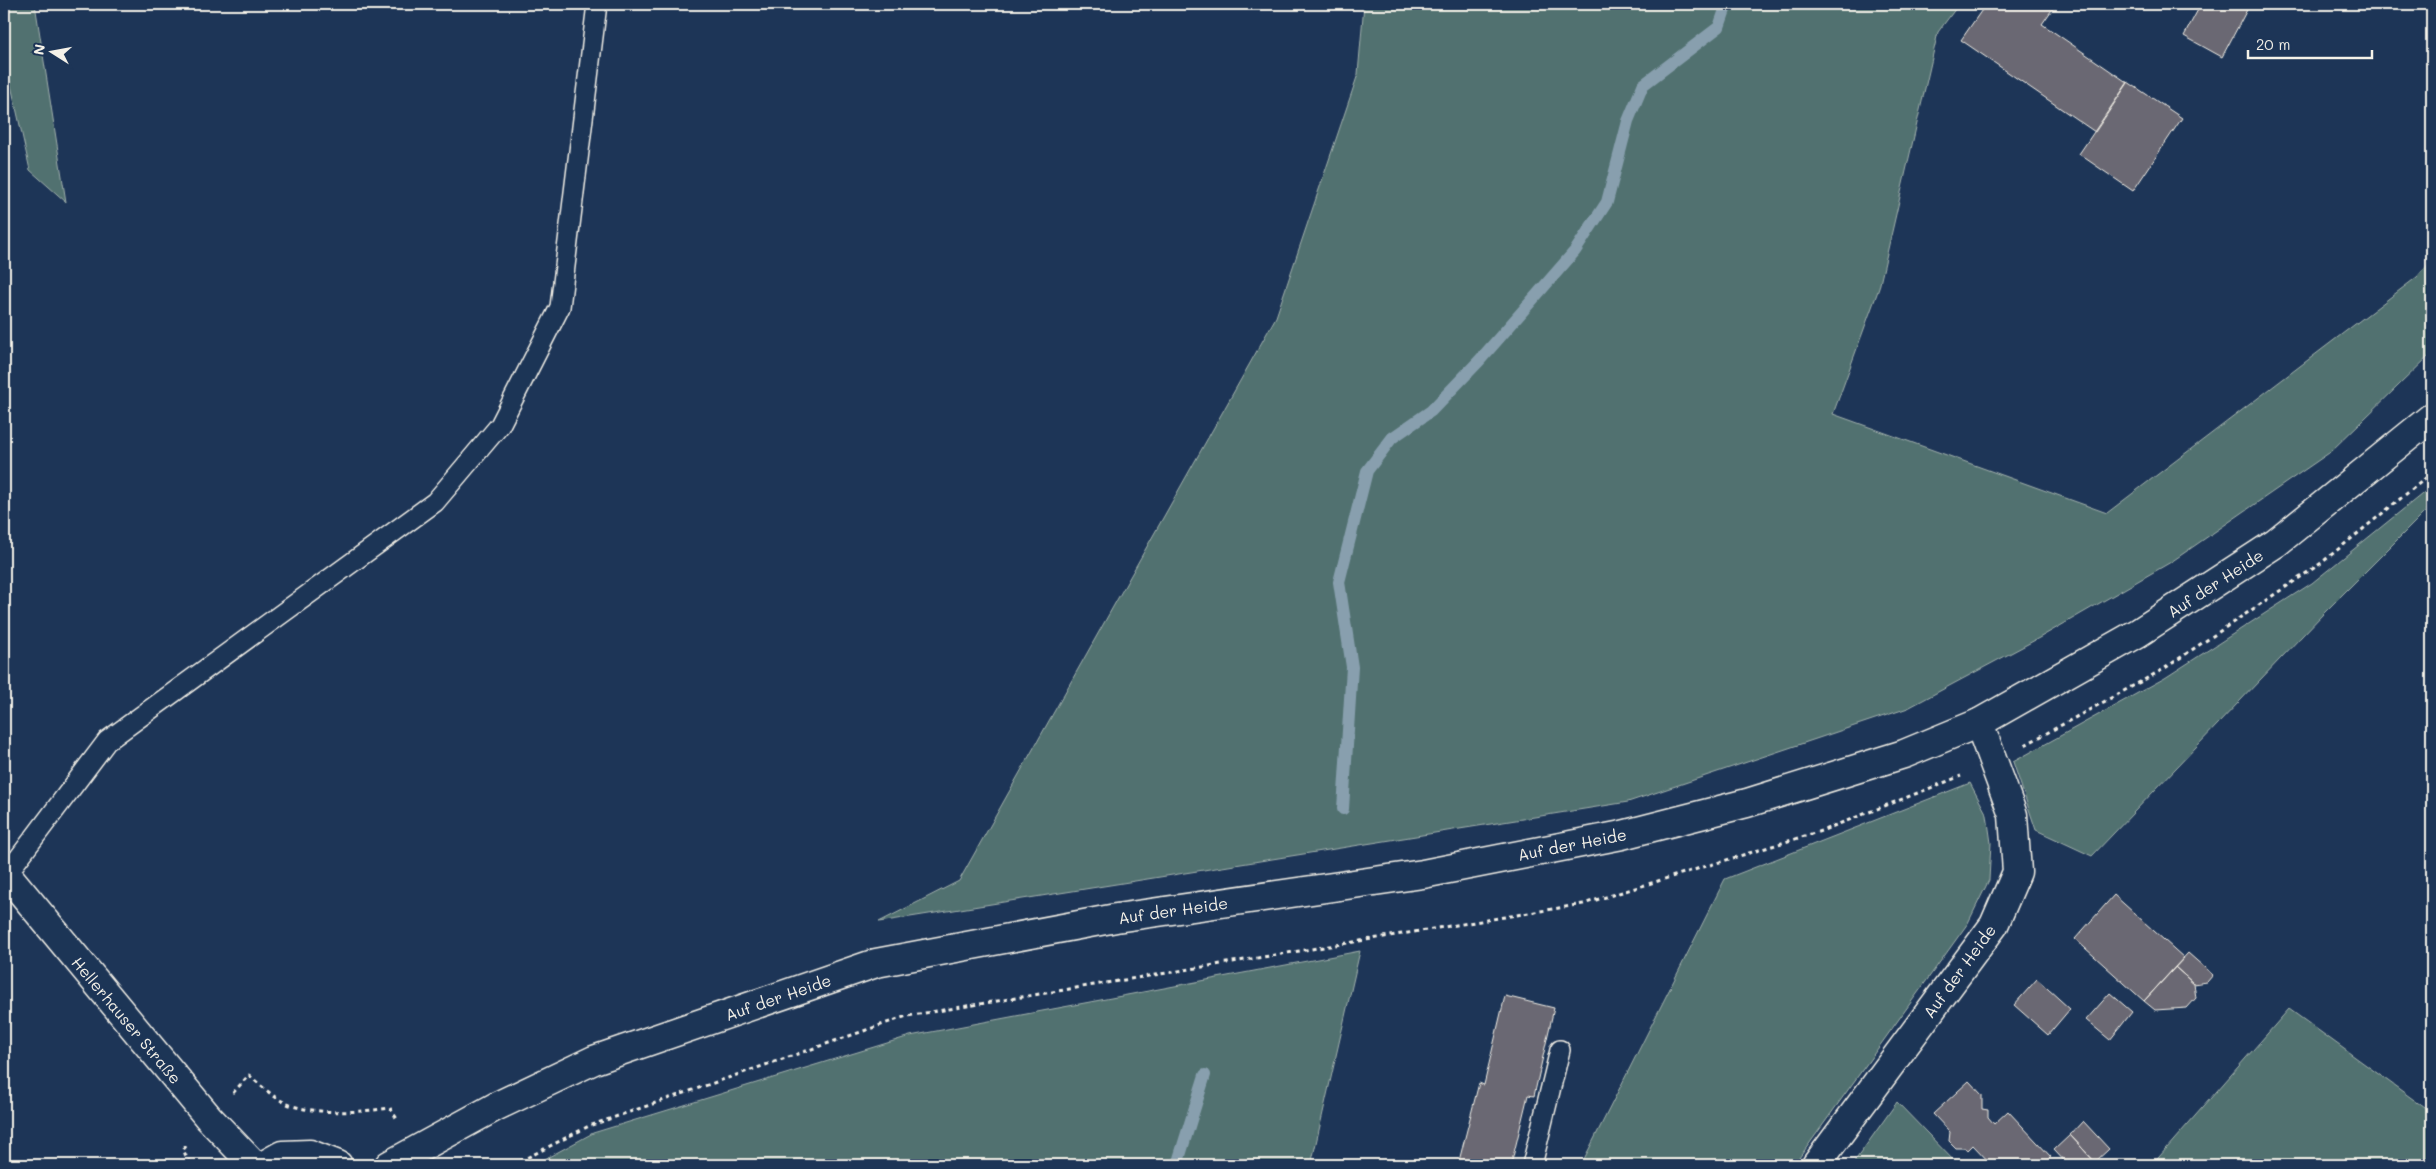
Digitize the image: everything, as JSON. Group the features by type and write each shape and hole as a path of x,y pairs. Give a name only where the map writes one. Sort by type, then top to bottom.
{"street":[{"name":"Auf der Heide","path":"388,1165 497,1106 594,1060 876,963 1116,918 1423,874 1622,835 1747,803 1904,754 1980,723 2138,633 2276,543 2432,417"},
{"name":"Auf der Heide","path":"1816,1165 1994,926 2017,872 2013,815 1980,723"},
{"name":"Hellerhauser Straße","path":"5,873 210,1118 254,1165"},
{"path":"264,1165 282,1156 310,1154 338,1165"}],"lane":[{"path":"5,873 106,741 435,502 500,425 560,307 597,4"},
{"path":"1532,1165 1560,1050"}],"path":[{"path":"210,1118 249,1075 266,1090 290,1105 329,1111 362,1112 390,1108 416,1150"}],"green space":[{"path":"4,4 35,4 66,202 30,170 4,54"},
{"path":"1364,4 1959,4 1938,32 1879,288 1833,414 2107,513 2417,277 2432,260 2432,353 2329,453 2171,562 2039,638 1908,708 1628,802 879,922 959,881 1276,317 1358,74"},
{"path":"2432,486 2432,505 2323,614 2092,856 2036,830 2013,762 2165,678 2312,583"},
{"path":"1970,783 1987,815 1991,843 1989,880 1968,923 1794,1165 1581,1165 1725,879"},
{"path":"1360,951 1311,1165 534,1165 593,1133 910,1036"},
{"path":"2289,1009 2432,1113 2432,1165 2152,1165"},
{"path":"1897,1102 1958,1165 1852,1165"}],"building":[{"path":"1986,4 2056,4 2042,24 2128,83 2095,132 1961,40"},
{"path":"2201,4 2250,4 2222,57 2184,36"},
{"path":"2128,82 2182,118 2133,191 2079,154"},
{"path":"2114,895 2184,958 2144,1001 2075,939"},
{"path":"2188,953 2213,975 2207,982 2194,984 2175,967"},
{"path":"2175,967 2194,984 2196,998 2187,1008 2155,1010 2144,1001"},
{"path":"2037,979 2070,1009 2048,1035 2014,1005"},
{"path":"2110,993 2132,1012 2110,1040 2086,1020"},
{"path":"1505,996 1554,1008 1534,1096 1528,1095 1511,1165 1477,1165 1459,1161 1479,1083 1484,1085"},
{"path":"1969,1081 1982,1095 1982,1109 1988,1110 1988,1117 1994,1124 2008,1111 2051,1157 2042,1165 1992,1165 1973,1145 1967,1151 1965,1148 1956,1148 1949,1141 1950,1132 1933,1114"},
{"path":"2083,1121 2109,1149 2095,1162 2070,1135"},
{"path":"2070,1135 2095,1162 2091,1165 2068,1165 2054,1150"}],"waterway":[{"path":"1343,809 1352,667 1339,582 1367,471 1392,438 1431,411 1479,361 1575,251 1607,202 1628,121 1643,85 1719,27 1727,4"},
{"path":"1177,1165 1205,1075"}]}
